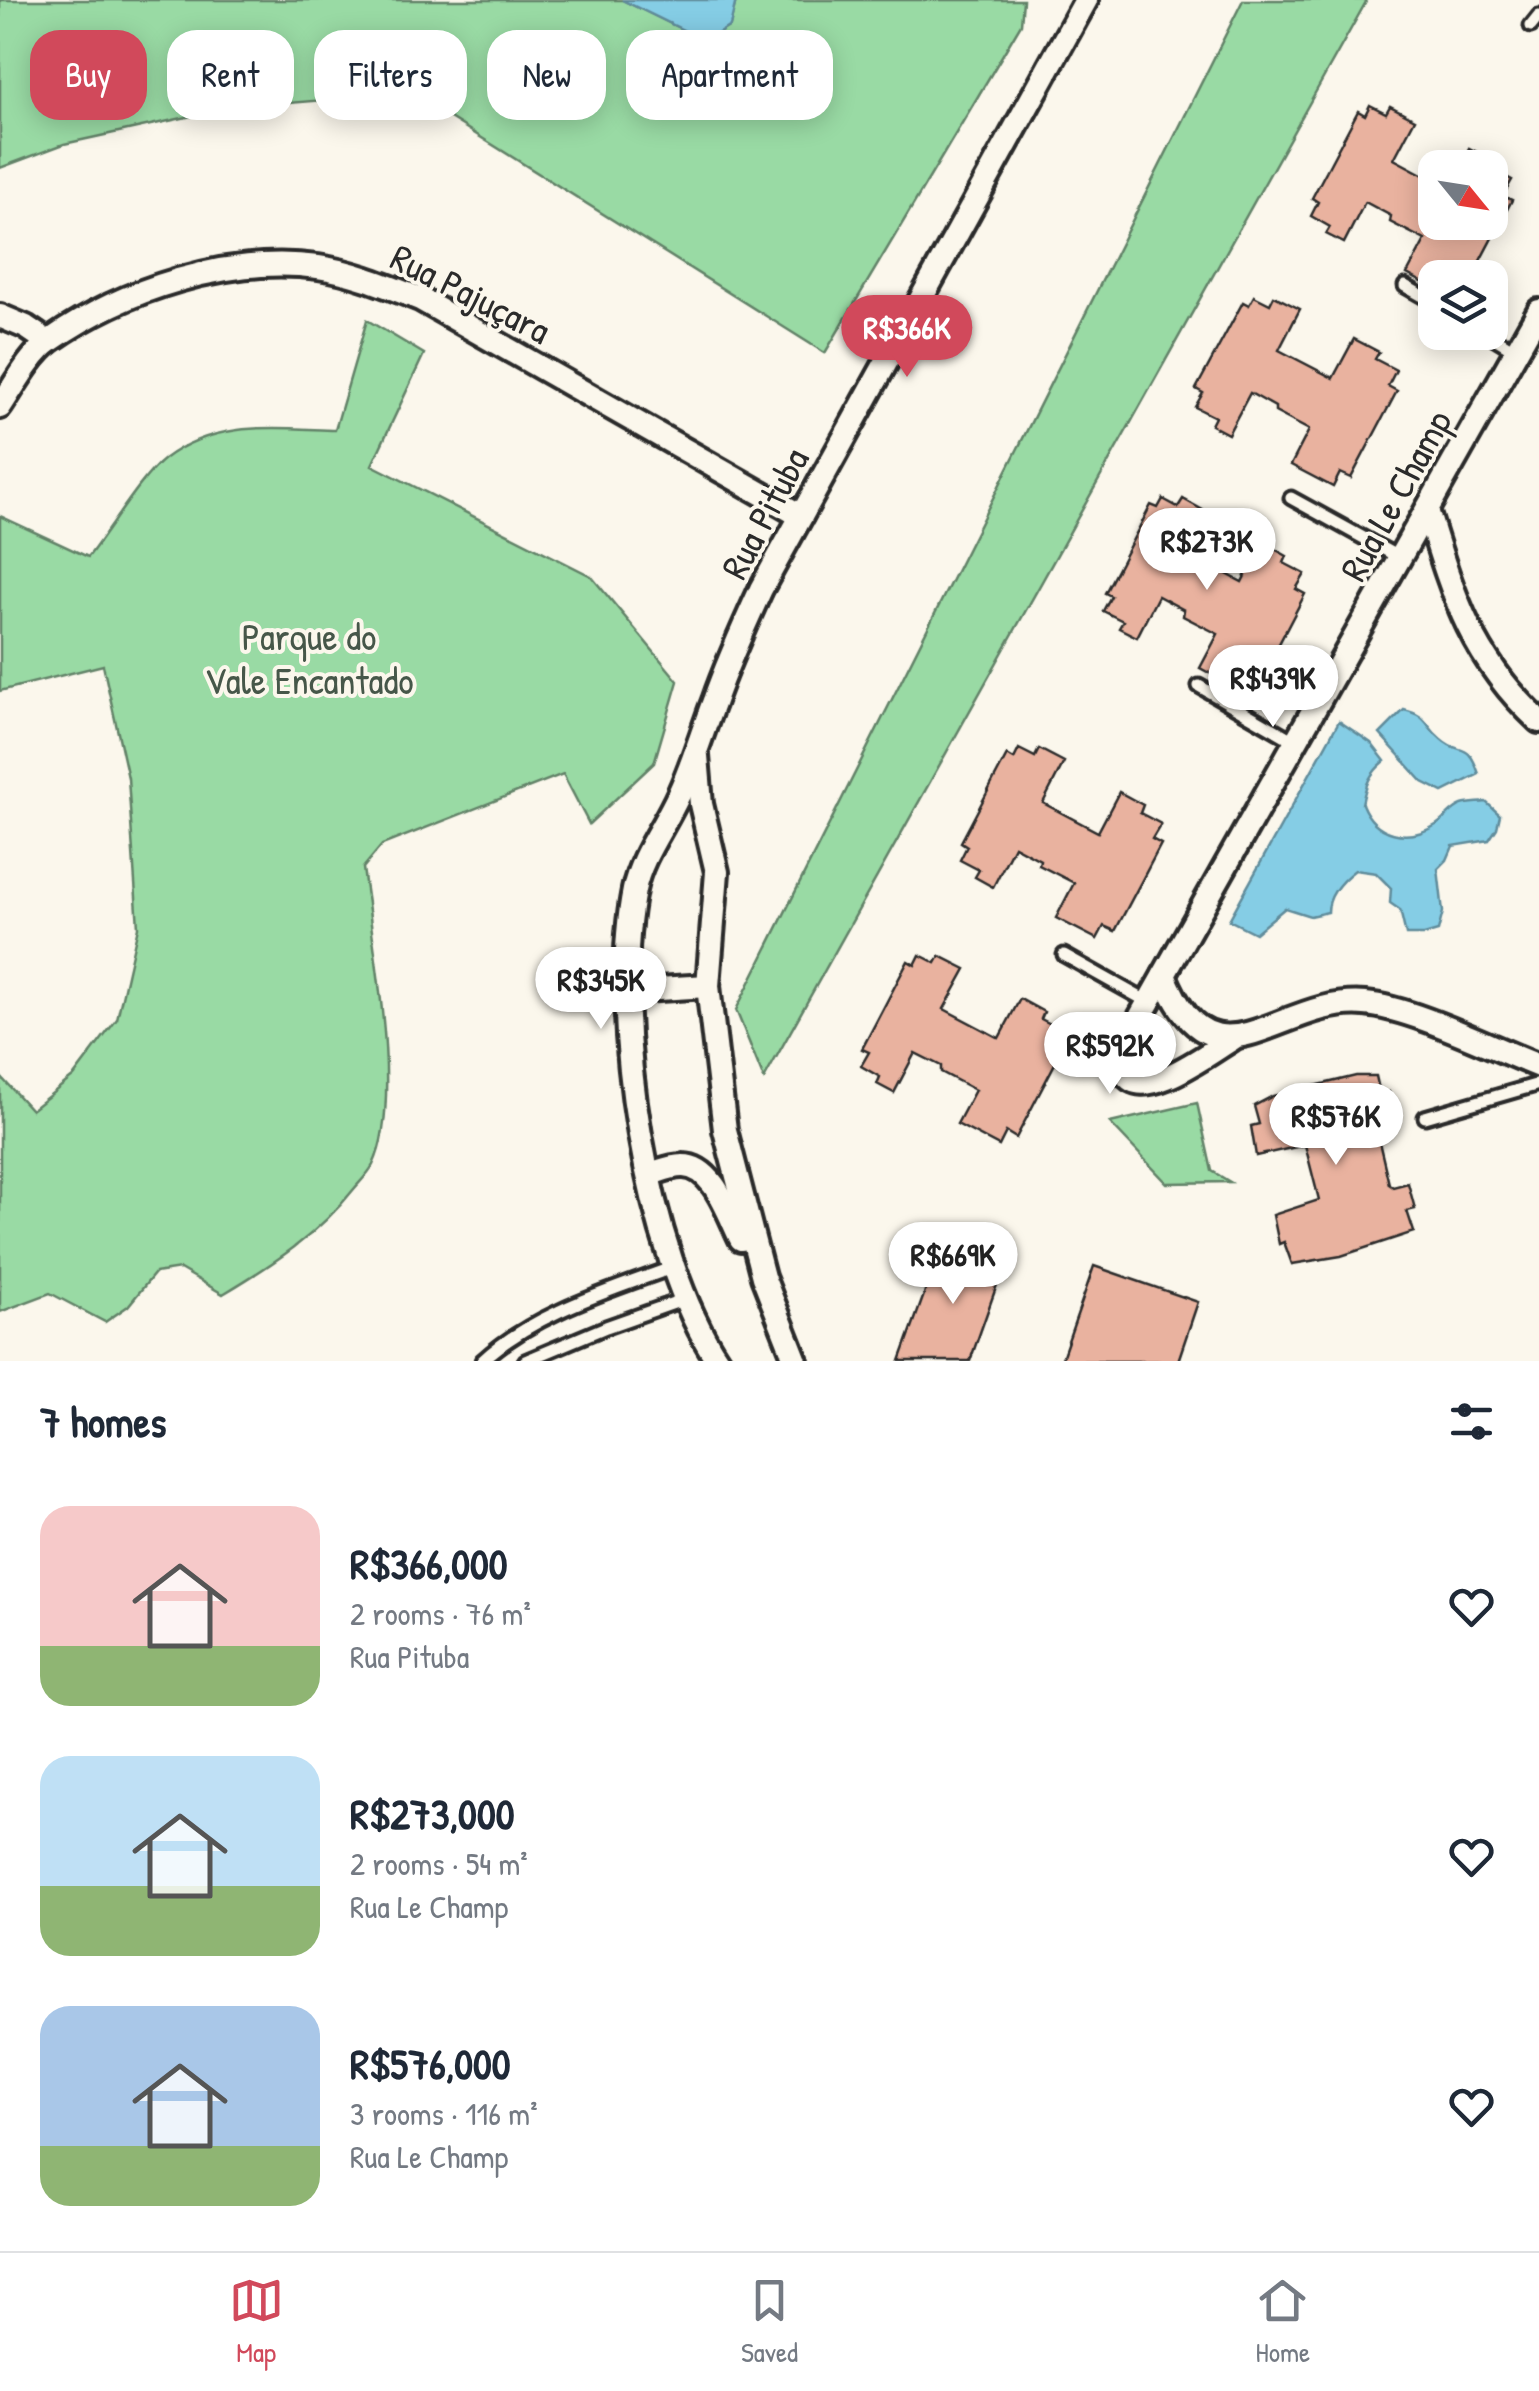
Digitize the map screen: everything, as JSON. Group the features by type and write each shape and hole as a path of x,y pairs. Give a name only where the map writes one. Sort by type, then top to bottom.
{"street":[{"name":"Rua Pituba","path":"718,1361 684,1299 650,1174 628,1042 625,990 634,887 696,752 761,589 1086,0"},
{"name":"Rua Pajuçara","path":"0,406 48,342 134,297 203,274 266,266 318,267 366,278 420,299 801,516"},
{"name":"Rua Le Champ","path":"1539,310 1121,1052 1122,1068 1130,1079 1145,1085 1162,1080 1232,1039 1333,1004 1366,1004 1398,1011 1539,1066"},
{"path":"0,316 48,342"},
{"path":"1427,510 1450,584 1490,668 1539,720"},
{"name":"Rua Pituba","path":"696,752 701,804 717,872 708,986 724,1130 763,1277 796,1361"},
{"path":"1164,975 1184,1015 1208,1032 1232,1039"},
{"path":"625,990 708,986"},
{"path":"650,1174 680,1166 692,1167 703,1175 714,1186 763,1277"}],"lane":[{"path":"1406,286 1418,293"},
{"path":"1508,346 1516,351"},
{"path":"1291,498 1400,558"},
{"path":"1199,686 1296,742"},
{"path":"1064,956 1148,1003"},
{"path":"1425,1117 1539,1084"},
{"path":"482,1361 536,1324 595,1296 674,1267"},
{"path":"525,1361 606,1326 684,1299"}],"green space":[{"path":"0,0 622,0 683,30 626,30 626,120 833,120 833,30 724,30 730,26 736,0 1023,0 1021,24 825,353 453,120 467,120 467,30 314,30 314,101 294,103 294,30 167,30 167,120 173,120 64,144 0,168"},
{"path":"1243,0 1367,0 764,1079 736,1010"},
{"name":"Parque do Vale Encantado","path":"367,320 424,354 372,465 591,576 678,681 654,763 589,824 563,774 382,845 363,868 383,1019 386,1102 382,1137 369,1171 310,1235 223,1294 180,1269 155,1273 128,1306 105,1322 50,1293 0,1312 0,1076 31,1110 74,1076 117,1019 138,927 128,778 103,665 0,691 0,516 88,557 146,478 184,446 246,429 335,430"},
{"path":"1197,1103 1212,1171 1230,1182 1167,1183 1110,1123"}],"water":[{"path":"622,0 736,0 730,26 724,30 683,30"},
{"path":"1404,710 1422,718 1448,744 1467,752 1479,774 1443,792 1423,782 1380,734"},
{"path":"1339,721 1371,743 1385,761 1369,780 1362,804 1384,829 1404,835 1425,831 1458,807 1471,803 1486,802 1500,815 1489,840 1453,846 1438,869 1443,912 1438,931 1406,935 1400,910 1390,903 1391,888 1376,873 1355,870 1337,888 1328,912 1310,916 1285,908 1255,933 1229,920"}],"building":[{"path":"1370,105 1386,113 1390,106 1415,119 1394,159 1418,172 1418,236 1390,222 1391,216 1365,202 1344,243 1326,234 1330,227 1311,216 1318,202 1312,198 1358,111 1365,115"},
{"path":"1425,240 1491,240 1480,260 1418,260 1418,280 1407,274"},
{"path":"1254,296 1270,304 1274,296 1300,309 1279,350 1333,378 1354,339 1379,352 1375,359 1396,370 1388,386 1397,391 1351,478 1340,473 1333,487 1291,465 1309,430 1275,412 1275,407 1250,393 1228,434 1211,425 1215,417 1195,407 1203,393 1196,389 1243,302 1249,305"},
{"path":"1163,499 1178,507 1183,499 1208,513 1187,553 1242,582 1262,542 1287,556 1284,563 1305,574 1296,589 1305,594 1259,682 1248,676 1241,690 1200,668 1218,634 1183,616 1184,610 1158,596 1137,637 1119,628 1123,621 1103,611 1111,596 1105,593 1151,505 1158,508"},
{"path":"1019,749 1035,757 1039,749 1064,762 1043,803 1098,832 1119,792 1143,805 1140,813 1161,824 1152,839 1161,844 1115,931 1104,926 1097,939 1056,918 1074,883 1039,865 1040,860 1014,846 993,887 975,877 979,870 960,860 967,846 961,842 1007,755 1014,759"},
{"path":"920,955 936,963 940,956 966,969 944,1009 999,1038 1020,999 1044,1012 1041,1019 1062,1030 1054,1046 1062,1050 1016,1138 1006,1132 999,1146 957,1124 975,1090 941,1072 941,1066 915,1053 894,1093 877,1084 880,1077 861,1066 869,1052 862,1049 908,961 915,965"},
{"path":"1356,1076 1376,1076 1380,1094 1389,1092 1394,1121 1375,1125 1389,1184 1393,1187 1408,1183 1415,1209 1407,1211 1414,1232 1341,1256 1292,1264 1284,1242 1279,1244 1273,1215 1319,1200 1305,1145 1256,1156 1251,1126 1259,1124 1254,1106 1273,1096"},
{"path":"943,1242 1004,1265 970,1361 900,1361"},
{"path":"1094,1266 1198,1302 1178,1361 1061,1361"}]}
